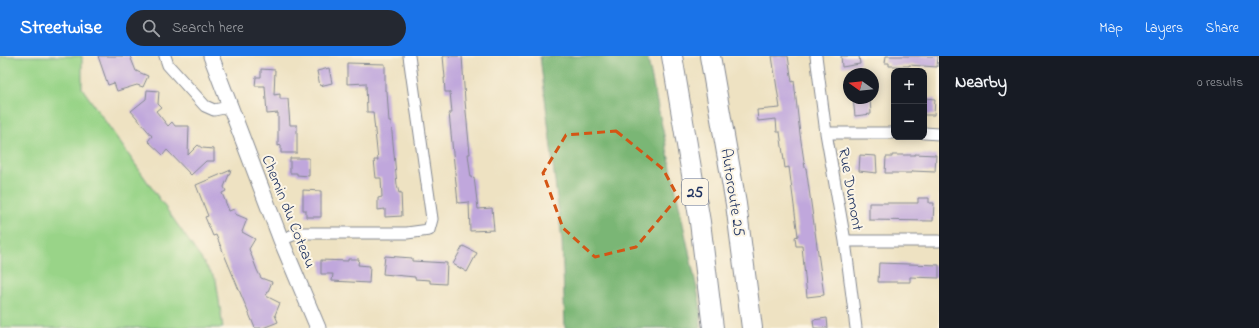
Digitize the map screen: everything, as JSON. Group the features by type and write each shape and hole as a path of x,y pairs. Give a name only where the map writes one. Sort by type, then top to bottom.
{"highway":[{"name":"25","path":"672,56 697,207 713,328"},
{"name":"Autoroute 25","path":"710,56 736,204 752,328"}],"street":[{"path":"166,56 168,65 205,106 214,110 229,107"},
{"name":"Chemin du Coteau","path":"211,56 229,107 281,240 318,328"},
{"path":"281,240 298,233 407,233 429,230 432,219 409,56"},
{"name":"Rue Dumont","path":"816,56 826,133 845,240 856,328"},
{"path":"826,133 891,133"},
{"path":"927,134 939,134"},
{"path":"845,240 939,241"}],"highlighted area":[{"path":"616,131 663,169 678,197 636,247 595,257 563,228 543,173 566,135"}],"green space":[{"path":"0,56 82,56 82,88 216,280 223,328 0,328"},
{"path":"540,56 647,56 700,303 701,328 565,328 562,240"}],"building":[{"path":"98,56 130,56 136,71 148,76 143,87 137,85 117,91 114,83 108,85"},
{"path":"443,56 462,56 470,154 468,154 471,178 474,177 478,209 492,208 494,230 470,231 469,202 458,203 449,113 452,113 450,92 445,92"},
{"path":"772,56 788,56 792,82 794,81 800,134 824,295 807,297 802,246 796,246 795,237 798,236 789,167 785,168 780,132 777,132 776,119 758,121 757,110 780,108"},
{"path":"841,56 859,56 860,64 842,67"},
{"path":"886,56 938,56 937,67 909,65 889,66 889,63 885,63"},
{"path":"347,63 385,64 385,91 387,91 389,122 391,122 397,185 399,193 401,192 402,216 385,217 385,209 378,210 378,198 382,197 381,178 376,178 374,160 378,160 373,112 367,112 366,83 347,84"},
{"path":"329,68 332,83 320,86 317,71"},
{"path":"261,69 275,70 274,95 280,94 280,99 288,99 290,125 297,125 297,153 281,153 281,145 278,146 278,113 267,114 265,86 255,86 256,77 261,77"},
{"path":"147,90 159,91 158,104 161,107 156,111 168,126 172,122 175,126 189,126 188,155 198,145 202,148 214,149 214,161 206,161 191,175 167,150 163,155 148,141 152,136 131,111 146,99"},
{"path":"927,98 935,99 934,115 927,115"},
{"path":"854,104 870,104 871,114 855,116"},
{"path":"860,155 876,156 877,173 859,171"},
{"path":"892,155 936,155 935,172 912,171 912,173 885,173 886,157 892,157"},
{"path":"290,158 309,158 309,176 290,173"},
{"path":"231,170 224,187 226,191 222,193 229,211 234,209 235,214 247,219 242,232 255,239 249,249 257,270 261,278 272,282 266,296 280,303 275,315 278,322 263,328 255,328 216,235 213,236 205,217 208,216 196,185"},
{"path":"303,190 321,191 321,217 306,217 306,210 303,210"},
{"path":"918,198 929,198 929,203 934,203 933,221 869,220 869,203 918,203"},
{"path":"463,246 477,253 467,272 453,264"},
{"path":"385,256 412,258 412,261 447,263 446,284 430,283 430,280 415,279 415,277 383,274"},
{"path":"348,259 359,259 358,265 370,266 369,283 332,281 333,274 321,274 321,260 348,261"},
{"path":"879,263 939,265 939,278 910,277 910,282 878,282"},
{"path":"827,318 828,328 814,328 813,320"}]}
